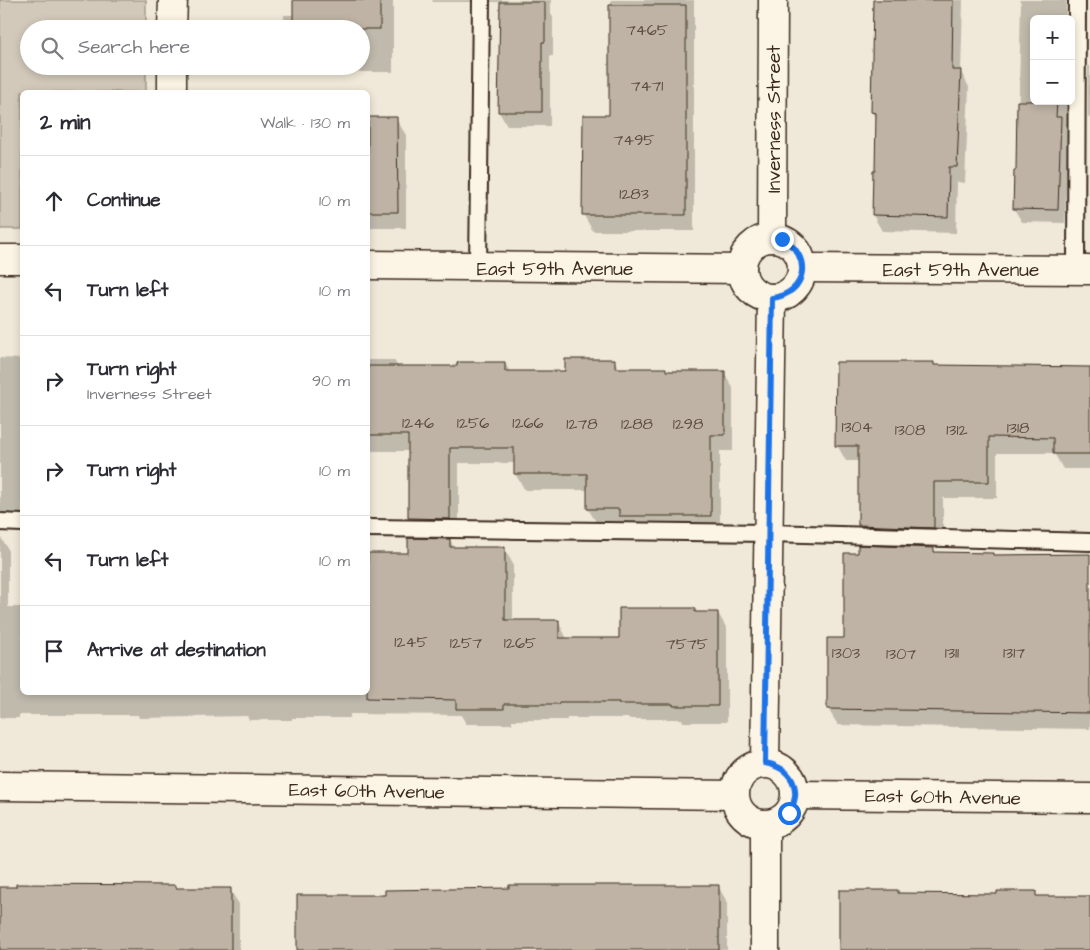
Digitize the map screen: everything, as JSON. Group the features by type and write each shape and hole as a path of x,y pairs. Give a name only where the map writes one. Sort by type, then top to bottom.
{"street":[{"path":"172,20 173,0"},
{"name":"Inverness Street","path":"772,238 773,0"},
{"path":"172,75 172,90"},
{"path":"772,238 782,239 797,250 803,268 797,286 790,293 772,298 754,293 748,286 742,270 743,260 747,251 763,239 772,238"},
{"path":"0,259 20,259"},
{"name":"East 59th Avenue","path":"370,265 478,268 742,270"},
{"name":"East 59th Avenue","path":"803,268 1083,270"},
{"path":"765,763 772,298"},
{"path":"765,763 775,765 784,770 795,786 796,795 794,805 789,813 782,819 765,825 747,819 740,812 734,795 740,776 747,769 765,763"},
{"name":"East 60th Avenue","path":"0,786 734,795"},
{"name":"East 60th Avenue","path":"796,795 1090,798"},
{"path":"765,825 765,950"}],"lane":[{"path":"478,268 480,0"},
{"path":"1077,0 1083,270"},
{"path":"0,522 20,523"},
{"path":"370,528 769,533 1090,542"}],"shaded area":[{"path":"0,0 146,0 146,20 20,20 20,75 146,75 146,90 20,90 20,229 0,229"}],"building":[{"path":"293,0 380,0 380,29 370,29 370,20 293,20"},
{"path":"873,0 953,0 952,70 961,70 957,167 949,167 948,217 872,215 876,113 871,112"},
{"path":"500,2 545,2 545,42 542,42 542,112 498,112"},
{"path":"609,5 686,5 686,215 582,215 583,115 609,115"},
{"path":"1017,101 1030,101 1030,105 1057,105 1056,117 1061,117 1058,210 1013,209 1014,170 1016,170"},
{"path":"370,117 397,117 398,212 370,212"},
{"path":"565,359 615,359 615,368 666,368 666,371 725,371 725,435 711,435 711,516 619,516 619,509 587,509 587,474 514,474 514,448 450,448 450,519 408,518 408,435 370,435 370,366 457,366 457,362 505,362 505,371 565,371"},
{"path":"836,362 934,362 934,365 1090,367 1090,454 1053,454 1053,438 989,437 989,482 934,482 934,528 858,525 858,446 835,446"},
{"path":"408,538 450,539 450,547 505,547 505,620 559,620 559,638 619,638 619,608 695,608 695,612 718,612 718,706 619,704 619,702 559,702 559,704 504,704 504,709 456,709 456,700 367,698 367,695 370,695 370,553 408,553"},
{"path":"858,545 934,548 934,552 993,553 993,555 1090,554 1090,713 827,709 827,638 844,638 844,553 858,553"},
{"path":"16,884 176,885 176,888 231,888 231,950 0,950 0,887 16,887"},
{"path":"509,885 719,885 719,950 297,950 297,895 385,895 385,890 509,888"},
{"path":"839,890 898,890 898,893 997,894 997,891 1036,891 1036,896 1090,896 1090,950 839,950"}],"route":[{"path":"782,239 797,250 803,268 797,286 790,293 772,298 765,763 775,765 784,770 795,786 794,805 789,813"}]}
